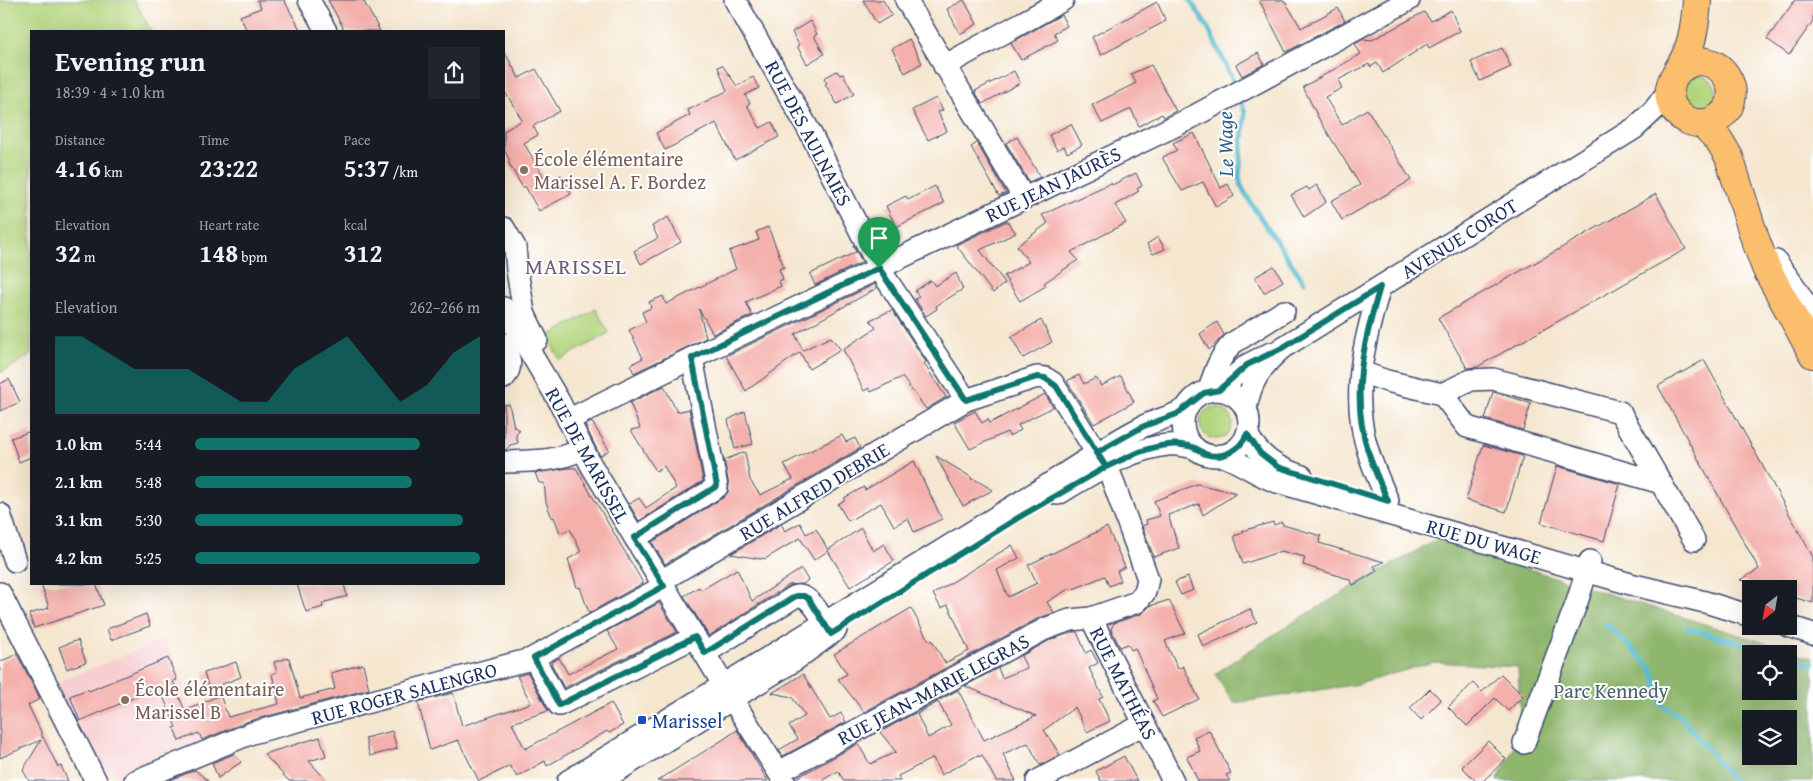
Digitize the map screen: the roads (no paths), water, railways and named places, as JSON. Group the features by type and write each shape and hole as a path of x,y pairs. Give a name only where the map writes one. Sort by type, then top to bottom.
{"main road":[{"path":"1697,0 1690,43 1674,80 1670,99 1673,107 1719,140 1729,157 1766,268 1813,354"},
{"path":"1694,122 1711,122 1719,117 1726,110 1732,92 1730,82 1716,59 1712,43 1710,0"},
{"path":"1674,80 1687,64 1702,61 1721,69"},
{"path":"1730,102 1732,117 1759,217 1776,261 1813,330"}],"street":[{"path":"309,0 325,30"},
{"name":"RUE DES AULNAIES","path":"736,0 810,132 879,268"},
{"path":"906,0 1024,198"},
{"path":"944,66 1063,0"},
{"name":"RUE JEAN JAURÈS","path":"568,420 692,358 1185,121 1409,0"},
{"name":"AVENUE COROT","path":"1635,128 1654,110 1674,80"},
{"name":"AVENUE COROT","path":"601,781 728,692 827,628 1036,507 1144,426 1177,414 1188,407 1199,395 1214,391 1247,365 1282,348 1635,128 1647,123 1664,120 1694,122"},
{"path":"505,230 515,247 524,313 531,330 568,395 568,420"},
{"path":"1776,261 1813,316"},
{"path":"879,268 966,400"},
{"path":"1380,287 1367,332 1361,372 1360,404 1368,451 1388,501"},
{"name":"RUE DE MARISSEL","path":"505,310 634,538 781,776"},
{"path":"1246,409 1229,392 1214,391 1217,364 1232,343 1284,311"},
{"path":"505,346 509,356 510,366 505,376"},
{"name":"AVENUE COROT","path":"1247,434 1249,419 1246,409 1255,378 1268,361 1282,348"},
{"path":"634,538 717,486 692,358"},
{"path":"1361,372 1387,381 1442,394 1471,380 1493,379 1620,412 1694,540"},
{"name":"RUE MATHÉAS","path":"966,400 1037,377 1045,378 1056,386 1101,460 1118,493 1148,573 1148,586 1137,602 1090,618 1173,781"},
{"path":"1442,394 1467,427 1661,482"},
{"name":"RUE ALFRED DEBRIE","path":"663,584 966,400"},
{"path":"1188,407 1184,416 1184,426 1188,440 1195,448"},
{"path":"1221,455 1239,447 1247,434"},
{"name":"RUE DU WAGE","path":"1247,434 1260,453 1278,467 1742,613"},
{"name":"AVENUE COROT","path":"1101,460 1170,445 1195,448 1207,454 1221,455"},
{"path":"505,462 554,459 570,456 582,449"},
{"name":"RUE DU WAGE","path":"1221,455 1237,461 1260,475 1277,482 1742,606"},
{"path":"0,514 15,561"},
{"path":"1524,743 1578,602 1589,566"},
{"name":"RUE ROGER SALENGRO","path":"135,781 252,732 534,658 663,584"},
{"path":"0,593 96,781"},
{"path":"534,658 559,705 700,645 796,596 804,596 809,599 827,628"},
{"name":"RUE JEAN-MARIE LEGRAS","path":"781,776 1045,629 1070,620 1090,618"},
{"path":"1798,622 1813,626"},
{"path":"1798,629 1813,634"},
{"name":"AVENUE COROT","path":"568,781 728,692"},
{"path":"1036,781 1144,724"}],"waterway":[{"name":"Le Wage","path":"1190,0 1208,28 1236,87"},
{"name":"Le Wage","path":"1240,98 1245,113 1239,177 1241,186 1304,282"},
{"name":"Le Wage","path":"1606,625 1652,669 1662,705 1681,717 1734,781"},
{"path":"1687,628 1746,645"},
{"path":"1797,659 1813,664"}],"place":[{"name":"École élémentaire Marissel A. F. Bordez","path":"524,170"},
{"name":"École élémentaire Marissel B","path":"125,700"},
{"name":"Marissel","path":"642,720"}],"district":[{"name":"MARISSEL","path":"576,266"}],"park label":[{"name":"Parc Kennedy","path":"1611,690"}]}
